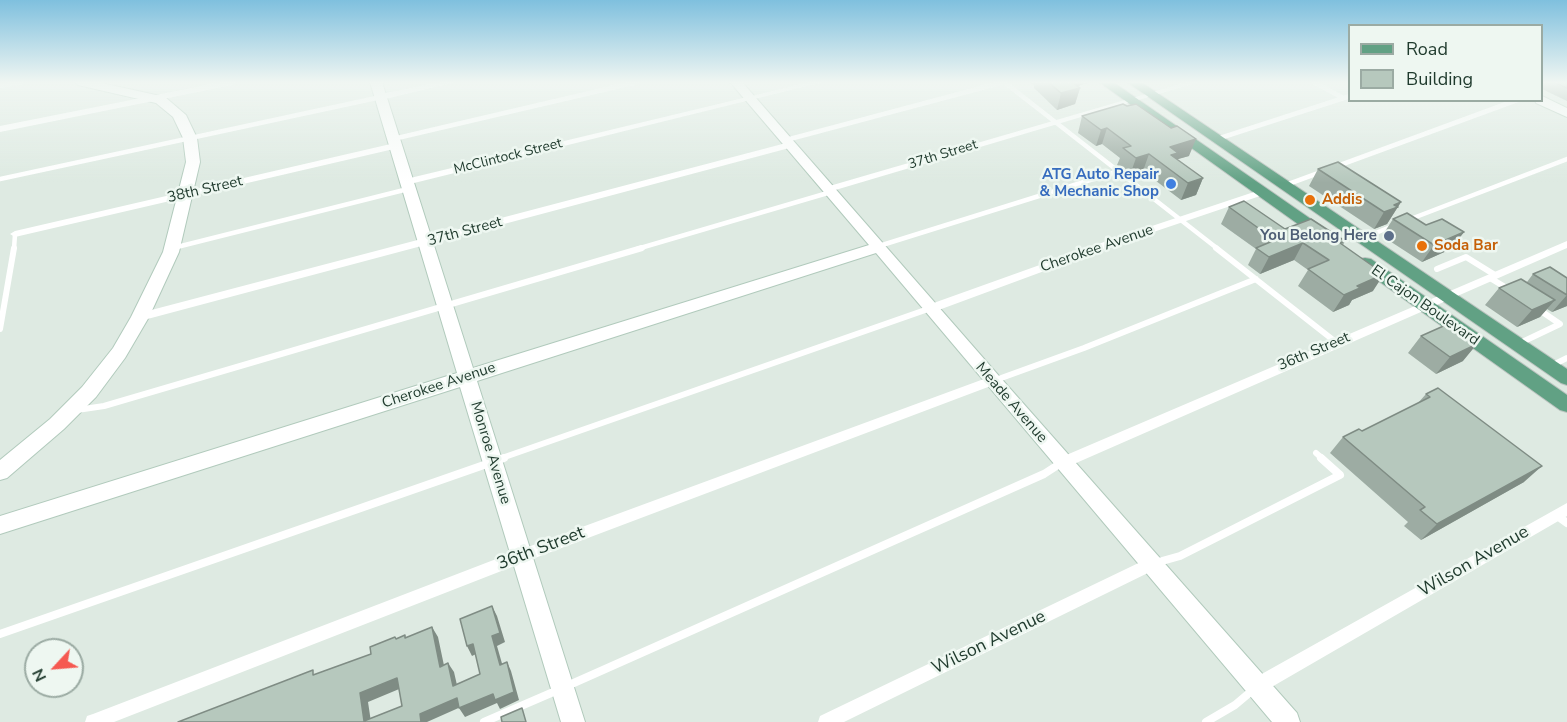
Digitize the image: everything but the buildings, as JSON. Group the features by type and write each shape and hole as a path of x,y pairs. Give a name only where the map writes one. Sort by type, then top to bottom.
{"main road":[{"name":"El Cajon Boulevard","path":"1154,116 1567,405"},
{"name":"El Cajon Boulevard","path":"1183,116 1567,378"}],"street":[{"path":"0,129 64,116"},
{"path":"0,472 71,411 89,392 119,353 140,317 172,248 193,162 190,138 179,116"},
{"name":"Monroe Avenue","path":"386,116 573,722"},
{"name":"McClintock Street","path":"407,186 684,116"},
{"name":"Meade Avenue","path":"764,116 1287,722"},
{"name":"37th Street","path":"830,190 1074,116"},
{"path":"1284,184 1476,116"},
{"name":"38th Street","path":"15,234 394,142"},
{"name":"37th Street","path":"140,317 425,243 788,143"},
{"name":"Cherokee Avenue","path":"932,308 1263,192"},
{"name":"36th Street","path":"1062,463 1567,244"},
{"name":"Cherokee Avenue","path":"0,525 879,247"},
{"name":"36th Street","path":"93,722 522,556 992,381"},
{"name":"Wilson Avenue","path":"1257,686 1563,516"},
{"name":"Wilson Avenue","path":"826,722 1151,564"}],"lane":[{"path":"0,179 190,138 276,116"},
{"path":"394,142 501,116"},
{"path":"788,143 885,116"},
{"path":"1048,116 1337,343"},
{"path":"1217,139 1289,116"},
{"path":"1362,238 1567,159"},
{"path":"1328,169 1338,175"},
{"path":"879,247 1119,171"},
{"path":"172,248 407,186"},
{"path":"71,411 115,403 445,307 830,190"},
{"path":"1398,214 1408,220"},
{"path":"0,329 13,262 15,234"},
{"path":"1437,268 1466,257 1513,292"},
{"path":"992,381 1084,348 1256,279"},
{"path":"1518,344 1560,324 1532,305"},
{"path":"0,634 932,308"},
{"path":"1550,366 1567,358"},
{"path":"1151,564 1180,556 1340,475 1316,453"},
{"path":"484,722 1044,474 1062,463"},
{"path":"1206,722 1235,705 1257,686"}],"place":[{"name":"ATG Auto Repair & Mechanic Shop","path":"1171,184"},
{"name":"Addis","path":"1310,200"},
{"name":"You Belong Here","path":"1389,236"},
{"name":"Soda Bar","path":"1422,246"}]}
